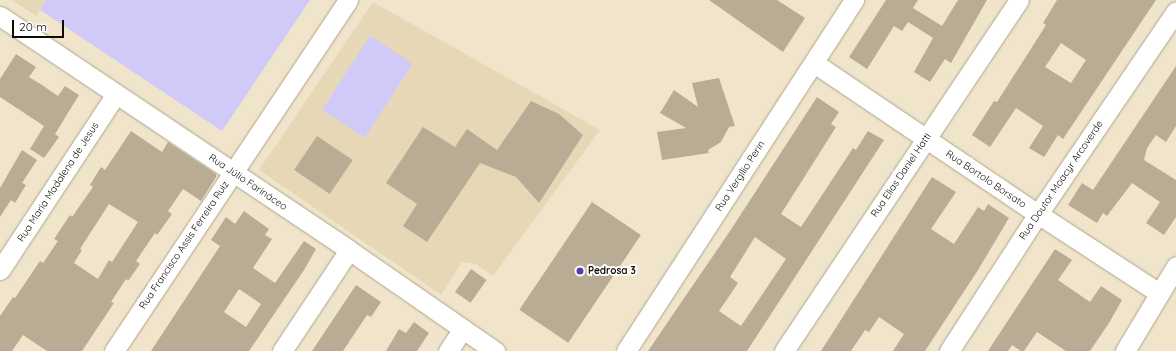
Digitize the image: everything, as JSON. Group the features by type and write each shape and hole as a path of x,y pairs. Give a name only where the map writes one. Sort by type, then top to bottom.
{"street":[{"name":"Rua Francisco Assis Ferreira Ruiz","path":"114,351 348,0"},
{"name":"Rua Vergílio Perin","path":"626,351 854,0"},
{"name":"Rua Elias Daniel Hatti","path":"784,351 1019,0"},
{"name":"Rua Doutor Moacyr Arcoverde","path":"949,351 1038,214 1176,11"},
{"name":"Rua Júlio Farináceo","path":"0,16 349,250 462,330 495,351"},
{"name":"Rua Bortolo Borsato","path":"814,63 1038,214 1159,293"},
{"name":"Rua Maria Madalena de Jesus","path":"0,270 116,94"},
{"path":"282,351 349,250"},
{"path":"1125,351 1139,343 1159,293 1176,266"},
{"path":"448,351 462,330"}],"shaded area":[{"path":"12,0 46,0 36,16"},
{"path":"46,0 310,0 222,131 40,10"},
{"path":"373,2 600,130 493,276 476,264 462,262 441,295 259,170"},
{"path":"370,36 413,64 365,138 322,110"}],"building":[{"path":"709,0 777,0 805,18 783,52"},
{"path":"886,0 918,0 913,8 942,26 958,0 987,0 951,63 945,59 930,82 914,72 933,38 908,22 902,31 894,26 867,69 849,57"},
{"path":"1057,0 1156,0 1063,139 1058,135 1044,157 1029,148 1043,126 1016,108 990,147 972,135 994,101 997,102 1027,55 1046,25 1043,23","holes":["1061,43 1086,60 1071,83 1045,67"]},
{"path":"16,54 36,67 29,77 58,96 65,86 79,95 55,134 59,137 44,158 30,149 44,126 0,97 0,79"},
{"path":"1176,66 1176,126 1166,142 1156,135 1147,148 1144,160 1176,180 1176,217 1164,235 1146,223 1160,202 1132,183 1107,216 1103,213 1097,223 1068,205 1082,183 1093,190"},
{"path":"719,78 735,126 729,127 721,142 708,150 709,153 662,160 657,132 686,128 660,113 674,90 698,107 692,83"},
{"path":"817,97 839,112 831,124 836,127 781,214 801,227 853,148 856,150 868,131 884,140 747,351 648,351 730,231","holes":["755,237 786,259 741,326 719,311 738,283 730,277"]},
{"path":"531,101 559,114 583,135 539,203 516,177 480,163 427,242 403,226 417,204 386,183 423,127 455,147 467,129 497,150"},
{"path":"131,131 162,152 168,142 216,174 216,177 201,201 183,189 168,211 172,214 157,235 155,233 136,261 140,264 128,281 126,279 111,302 114,303 82,351 47,351 23,335 12,351 0,351 0,316 13,297 15,298 40,261 43,263 58,241 54,239 70,215 72,217 93,187 90,185 101,167 105,170","holes":["109,204 138,222 112,262 109,260 98,279 74,263 82,250 80,249"]},
{"path":"317,136 353,160 330,194 294,170"},
{"path":"22,150 37,160 22,183 26,185 15,203 11,200 0,217 0,188"},
{"path":"932,177 956,192 931,229 954,244 978,207 984,211 988,204 1009,218 978,270 925,351 893,351 904,334 879,317 869,332 865,330 851,351 821,351"},
{"name":"Pedrosa 3","path":"592,202 641,235 568,343 519,310"},
{"path":"244,211 269,229 265,235 272,239 253,268 275,283 304,241 316,249 304,270 249,351 151,351 220,246 211,240 226,217 235,224","holes":["239,289 261,304 246,327 224,312"]},
{"path":"1055,249 1072,260 1058,280 1090,302 1101,286 1122,300 1109,323 1090,351 1066,351 1037,332 1024,351 1021,351 1012,345 1008,351 988,351"},
{"path":"471,269 487,280 471,303 455,292"},
{"path":"356,285 381,302 371,317 367,315 343,351 312,351"},
{"path":"414,322 429,333 417,351 386,351 399,329 406,333"}],"place":[{"name":"Pedrosa 3","path":"580,271"}]}
